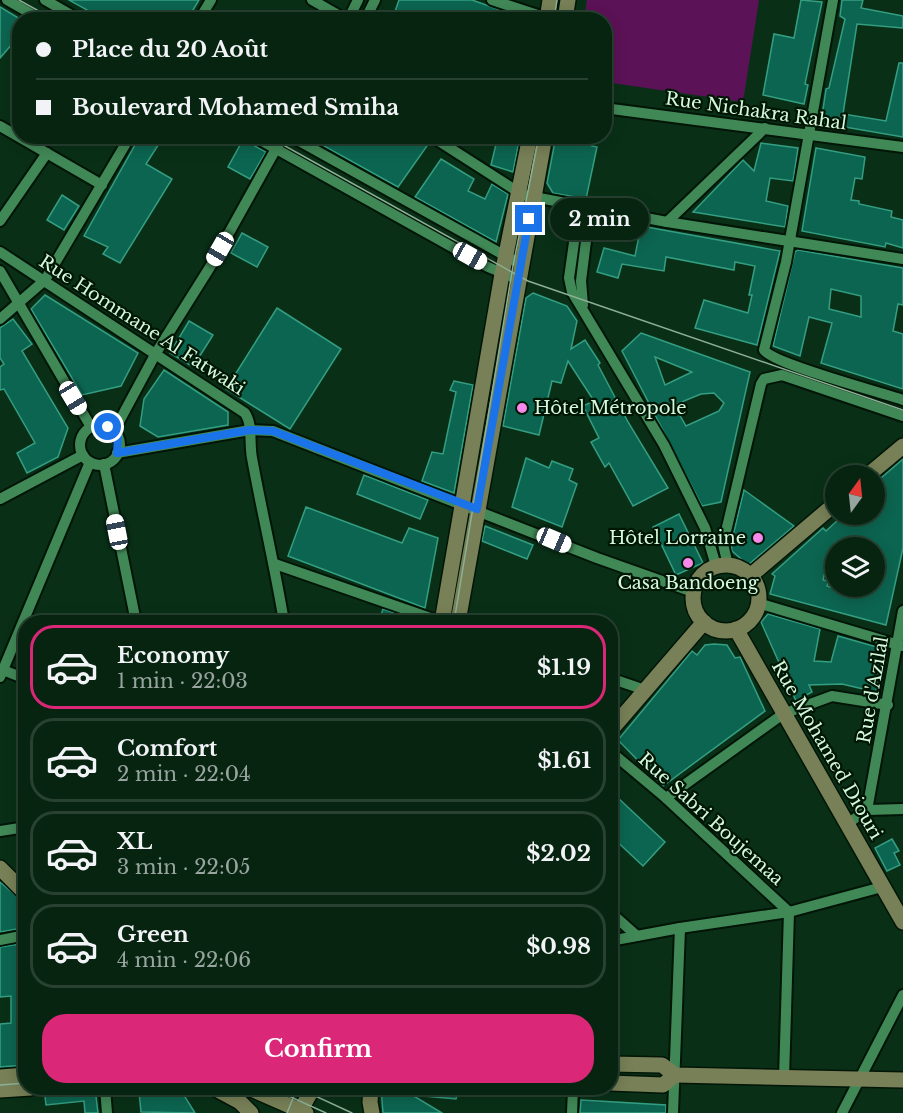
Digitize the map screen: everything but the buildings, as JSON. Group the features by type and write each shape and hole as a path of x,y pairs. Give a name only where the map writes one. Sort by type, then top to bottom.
{"street":[{"path":"7,0 28,12"},
{"path":"45,0 66,12"},
{"path":"312,0 334,12"},
{"path":"492,0 527,12"},
{"path":"834,0 790,240 764,347 770,356 903,400"},
{"name":"Rue Nichakra Rahal","path":"612,109 903,147"},
{"path":"667,222 765,128"},
{"path":"31,144 102,185"},
{"path":"267,144 502,274"},
{"path":"114,431 156,353 210,267 280,144"},
{"path":"304,144 514,267"},
{"path":"443,144 518,193 533,197 667,222 903,259"},
{"path":"514,267 518,193 528,144"},
{"path":"448,615 514,267 533,197 543,144"},
{"path":"0,319 19,305 45,280 125,145"},
{"path":"0,220 47,153"},
{"path":"584,208 581,282 584,308 664,445 722,566"},
{"name":"Rue Hommane Al Fatwaki","path":"0,252 245,413 250,420 250,430"},
{"path":"502,274 514,267"},
{"path":"0,271 91,427"},
{"path":"470,506 502,274"},
{"path":"722,566 723,544 761,384 770,376 782,375 903,416"},
{"path":"24,615 86,458 81,437 91,427 101,425 114,431 120,443 117,453"},
{"path":"250,430 252,456 275,564 283,615"},
{"path":"104,464 117,453 250,430 273,431 470,506 597,558 693,592"},
{"path":"880,465 903,446"},
{"path":"0,499 86,458 104,464"},
{"path":"104,464 135,615"},
{"path":"750,576 825,512"},
{"path":"275,564 426,615"},
{"path":"722,566 740,568 750,576 758,590 758,603 750,620 736,629 718,630 704,622 694,607 693,592 701,576 722,566"},
{"path":"758,603 900,645"},
{"name":"Rue d'Azilal","path":"867,810 900,645 903,611"},
{"path":"618,722 704,622"},
{"path":"18,629 1,672 18,676"},
{"name":"Rue Mohamed Diouri","path":"736,629 903,922"},
{"path":"618,681 645,690"},
{"path":"666,798 783,714 832,696 888,705"},
{"name":"Rue Sabri Boujemaa","path":"618,758 666,798 789,912"},
{"path":"847,824 867,810 903,809"},
{"path":"0,831 18,828"},
{"path":"0,868 18,886"},
{"path":"618,940 789,912 882,887"},
{"path":"784,1078 789,912"},
{"path":"618,919 637,936"},
{"path":"673,1113 680,928"},
{"path":"0,940 18,937"},
{"path":"842,1113 903,995"},
{"path":"618,1064 662,1065 675,1075 903,1080"},
{"path":"618,1083 663,1085 675,1075"},
{"path":"0,1077 18,1076"},
{"path":"0,1090 18,1089"},
{"path":"106,1095 107,1113"},
{"path":"227,1095 240,1102 251,1113"},
{"path":"251,1095 255,1113"},
{"path":"265,1095 302,1112 310,1095"},
{"path":"371,1095 372,1113"},
{"path":"572,1113 573,1095"}],"shaded area":[{"path":"587,0 759,0 743,102 612,83 612,12 585,12"}],"tram line":[{"path":"19,0 41,12"},
{"path":"555,12 557,0"},
{"path":"281,144 528,281 903,410"},
{"path":"455,615 513,266 537,144"},
{"path":"0,1085 18,1084"},
{"path":"286,1095 326,1113"},
{"path":"287,1113 294,1095"},
{"path":"313,1095 352,1113"}],"place":[{"name":"Hôtel Métropole","path":"522,408"},
{"name":"Hôtel Lorraine","path":"758,538"},
{"name":"Casa Bandoeng","path":"688,563"}],"route":[{"path":"108,427 118,436 120,443 117,453 250,430 273,431 477,509 529,219"}]}
